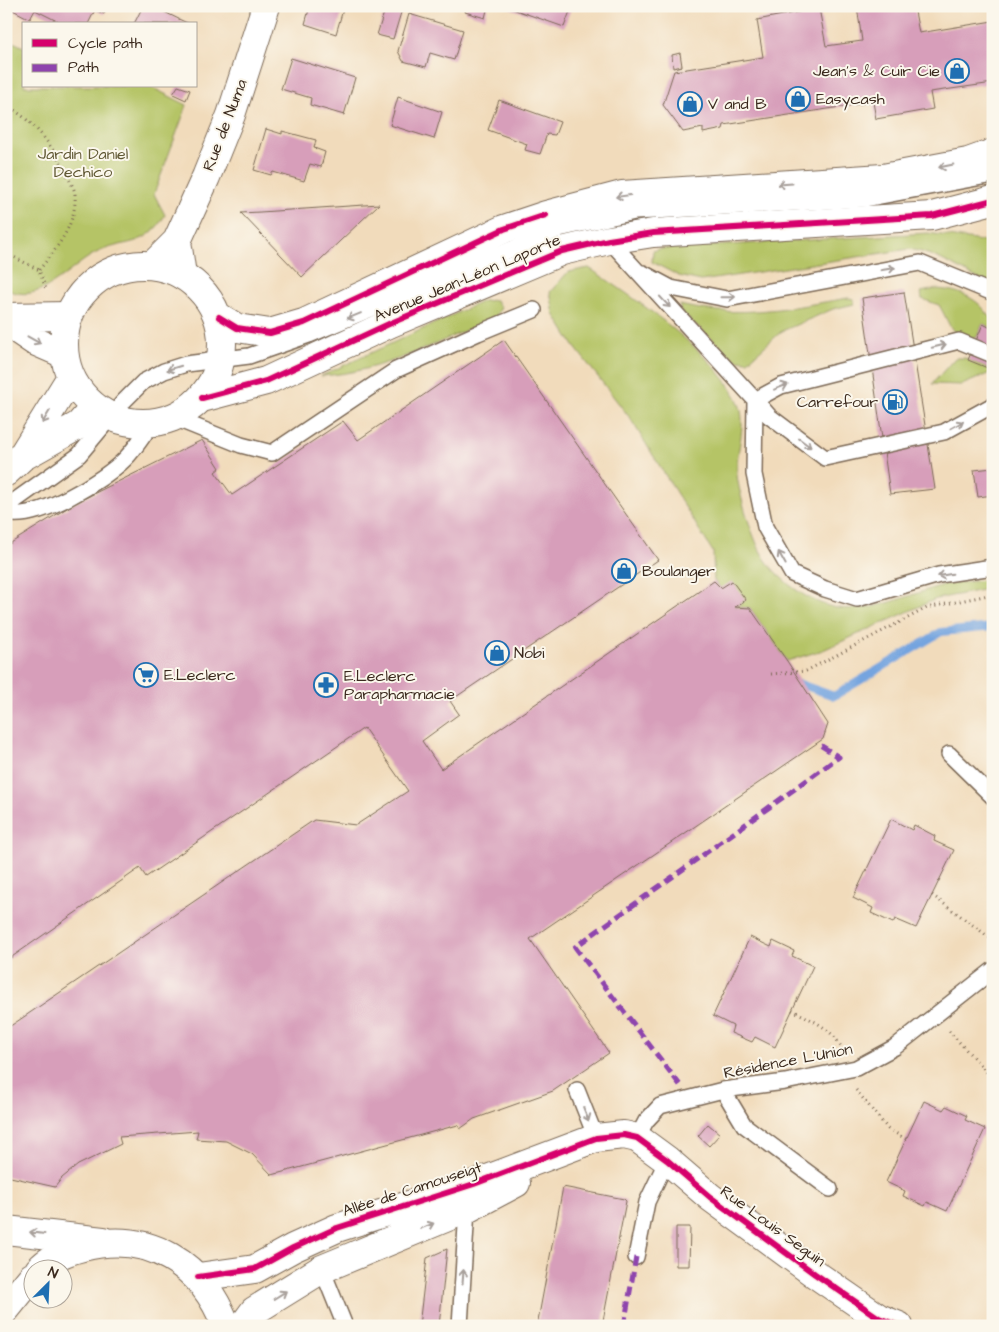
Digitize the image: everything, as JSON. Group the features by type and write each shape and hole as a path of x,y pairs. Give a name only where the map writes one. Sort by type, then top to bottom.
{"street":[{"name":"Rue de Numa","path":"153,265 177,241 231,115 260,9"},
{"name":"Avenue Jean-Léon Laporte","path":"218,317 237,328 270,333 296,326 504,229 546,215 622,195 884,178 968,162 993,153"},
{"name":"Avenue Jean-Léon Laporte","path":"202,398 266,382 518,268 562,252 609,240 653,233 932,216 993,200"},
{"path":"177,241 182,275"},
{"path":"138,264 153,265 182,275 206,294 218,317 223,343 222,360 214,381 202,398 185,412 162,419 137,423 104,412 81,394 67,366 63,337 68,316 79,296 95,279 116,268 138,264"},
{"path":"6,317 68,316"},
{"path":"6,322 67,366"},
{"path":"14,464 67,366"},
{"path":"14,464 104,412"},
{"name":"Allée de Camouseigt","path":"198,1277 255,1269 301,1244 337,1228 474,1184 596,1138 624,1136 637,1138"},
{"name":"Allée de Camouseigt","path":"243,1326 254,1311 322,1269 467,1209 596,1138"},
{"name":"Rue Louis Seguin","path":"637,1138 710,1196 815,1274 879,1318 899,1326"},
{"name":"Allée de Camouseigt","path":"415,1202 467,1209"},
{"path":"6,1230 142,1245 172,1257 198,1277 218,1303 226,1326"},
{"path":"53,1260 66,1251 103,1241"},
{"path":"301,1244 322,1269"},
{"path":"7,1306 22,1289"}],"lane":[{"name":"Avenue Jean-Léon Laporte","path":"6,507 80,455 104,412 124,401 143,382 164,371 186,364 249,356 309,335 559,229 635,212 866,199 993,175"},
{"path":"609,240 770,416 825,458 944,432 993,405"},
{"path":"633,268 670,288 727,299 920,263 993,294"},
{"name":"Avenue Jean-Léon Laporte","path":"351,342 399,298"},
{"path":"6,513 13,515 39,510 93,484 126,458 162,419 272,453 396,370 478,332 534,310"},
{"path":"755,400 781,386 959,341 993,355"},
{"path":"755,400 754,474 765,527 792,574 825,589 857,599 939,575 993,567"},
{"path":"949,754 993,797"},
{"name":"Résidence L'Union","path":"637,1138 646,1121 660,1106 724,1090 850,1070 896,1047 993,970"},
{"path":"576,1090 596,1138"},
{"path":"724,1090 744,1125 830,1189"},
{"path":"636,1257 647,1202 667,1160"},
{"path":"460,1326 467,1209"},
{"path":"322,1269 345,1326"}],"path":[{"path":"6,105 16,111 40,133 60,159 76,194 72,217 60,243 39,270"},
{"path":"6,253 39,270 49,297"},
{"path":"771,674 806,671 928,608 992,594"},
{"path":"932,895 993,940"},
{"path":"792,1010 823,1026 840,1044 855,1089 888,1129 906,1139"},
{"path":"935,1016 993,1079"}],"green space":[{"name":"Jardin Daniel Dechico","path":"6,39 22,46 22,88 153,88 187,105 154,194 165,215 150,234 134,242 105,249 94,254 53,284 41,290 30,293 18,293 6,289"},
{"path":"928,233 981,241 993,245 993,285 931,255 909,249 701,281 679,276 652,262 653,251 659,249"},
{"path":"589,268 648,309 691,344 725,380 736,397 742,416 737,465 740,493 746,515 762,554 784,581 815,601 837,608 851,609 892,602 950,584 993,579 993,588 936,599 823,650 787,661 750,608 735,607 745,600 721,588 714,581 713,552 630,418 574,346 554,314 550,292 568,272"},
{"path":"936,289 959,293 974,300 993,319 993,329 983,324 977,337 961,336 956,333 952,330 939,305 922,299 921,292"},
{"path":"848,298 854,299 854,304 833,309 782,331 748,361 736,360 680,311 680,305 702,309 744,312"},
{"path":"495,300 501,308 495,317 432,346 366,369 321,376 483,301"},
{"path":"955,358 965,358 990,369 990,373 962,385 932,384"}],"building":[{"path":"10,6 107,6 104,14 95,10 89,22 59,22 35,10 30,19 9,8"},
{"path":"143,6 152,6 185,22 135,22"},
{"path":"310,6 344,6 336,34 305,24"},
{"path":"386,6 403,6 393,39 377,35"},
{"path":"467,6 488,6 485,18 465,12"},
{"path":"504,6 572,6 564,27"},
{"path":"857,6 914,6 919,33 993,21 993,83 930,92 933,109 876,119 873,102 724,125 723,129 703,133 703,128 683,132 663,105 674,71 763,57 757,20 819,8 826,46 862,41"},
{"path":"409,14 463,30 454,60 430,53 426,67 403,61 398,51"},
{"path":"680,53 682,66 673,68 672,55"},
{"path":"291,58 355,78 344,115 310,105 311,98 281,89"},
{"path":"177,88 190,90 186,100 173,94"},
{"path":"398,97 442,112 434,139 390,125"},
{"path":"499,100 560,122 555,135 547,134 540,154 525,150 527,144 488,130"},
{"path":"266,129 316,140 314,148 325,152 321,167 310,164 304,181 273,172 271,175 254,170"},
{"path":"379,204 302,277 241,213 260,212"},
{"path":"904,292 935,489 890,494 862,298"},
{"path":"983,324 993,329 993,362 990,369 968,360"},
{"path":"504,340 658,560 450,701 459,714 422,741 441,769 714,581 721,588 732,581 746,600 735,607 750,608 787,661 828,724 823,739 530,939 609,1053 553,1091 474,1119 460,1129 458,1125 272,1175 252,1154 226,1141 196,1139 198,1131 119,1137 121,1144 78,1165 62,1178 55,1187 6,1176 6,1029 314,820 356,825 408,791 364,728 146,877 140,868 6,961 6,546 75,503 202,440 220,468 215,472 232,495 343,421 358,440"},
{"path":"993,468 993,495 978,497 974,470"},
{"path":"891,819 912,830 914,825 935,836 934,841 954,850 916,928 895,919 893,923 871,913 873,908 853,898"},
{"path":"750,937 771,947 773,941 794,951 792,956 813,966 775,1047 755,1037 752,1042 731,1033 733,1026 713,1016"},
{"path":"924,1101 943,1110 946,1106 967,1116 965,1120 985,1129 947,1211 927,1202 925,1206 903,1196 905,1191 886,1182"},
{"path":"708,1124 720,1134 709,1146 698,1136"},
{"path":"563,1187 624,1199 626,1201 602,1326 537,1326"},
{"path":"676,1227 690,1227 689,1266 676,1266"},
{"path":"447,1249 439,1326 419,1326 427,1258"}],"waterway":[{"path":"800,684 834,696 941,632 993,627"}],"marked path":[{"path":"680,1085 575,947 839,757 817,743"},
{"path":"624,1326 636,1257"}],"cycle path":[{"path":"202,398 266,381 391,323 562,251 609,240 653,233 932,216 993,200"},
{"path":"219,317 237,328 270,333 304,323 504,229 546,215"},
{"path":"198,1277 255,1269 293,1248 337,1228 474,1184 596,1138 624,1135 637,1138 667,1160 710,1197 815,1274 879,1318 899,1326"}],"place":[{"name":"Jean's & Cuir Cie","path":"957,71"},
{"name":"Easycash","path":"798,99"},
{"name":"V and B","path":"690,104"},
{"name":"Carrefour","path":"895,402"},
{"name":"Boulanger","path":"624,571"},
{"name":"Nobi","path":"497,653"},
{"name":"E.Leclerc","path":"146,675"},
{"name":"E.Leclerc Parapharmacie","path":"326,685"}]}
